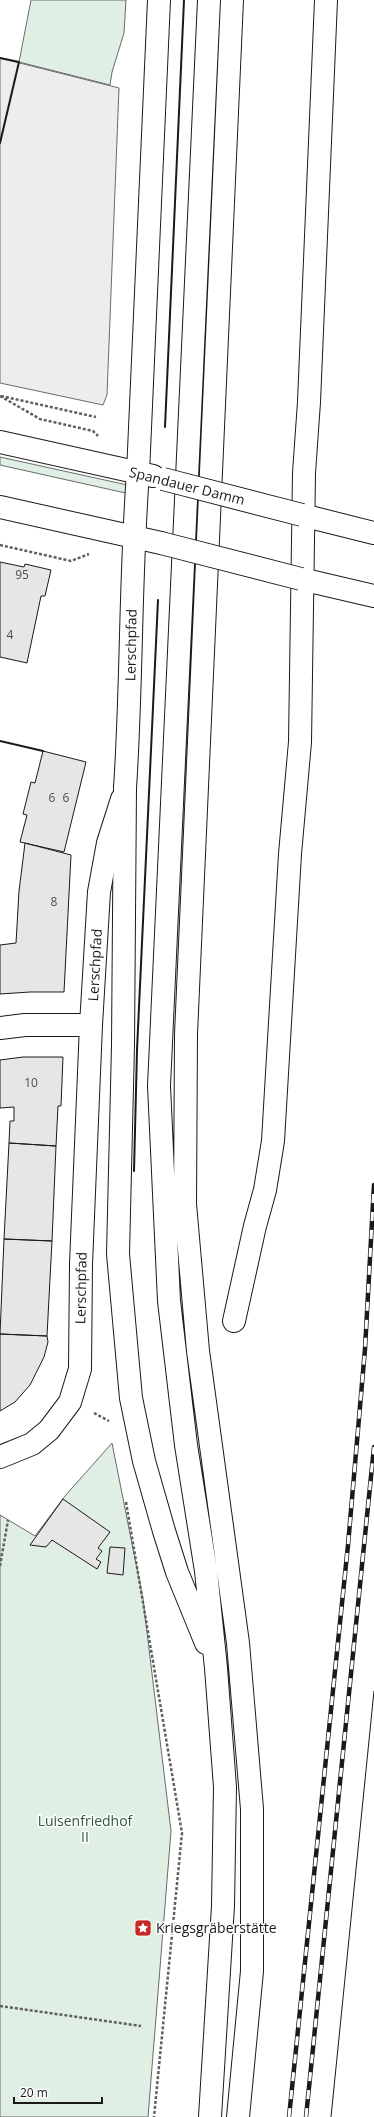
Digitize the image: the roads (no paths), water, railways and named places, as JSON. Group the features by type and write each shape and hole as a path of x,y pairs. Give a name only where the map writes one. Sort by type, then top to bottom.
{"main road":[{"name":"Lerschpfad","path":"0,1458 32,1444 49,1430 70,1402 80,1369 81,1264 91,1025 102,868 125,788 130,710 133,536 138,473 159,0"},
{"path":"209,0 160,1086 169,1301 186,1444 206,1571 216,1668 225,1795 223,1906 210,2117"},
{"path":"232,0 186,1034 185,1204 198,1351 238,1643 252,1809 252,1971 238,2117"},
{"path":"234,1321 255,1226 265,1190 273,1141 290,854 300,742 302,516 309,402 326,0"},
{"name":"Spandauer Damm","path":"0,442 163,479 302,516 374,533"},
{"path":"0,507 133,536 374,596"},
{"path":"125,788 123,1045 118,1254 131,1398 144,1461 164,1531 177,1572 216,1668"},
{"path":"0,1028 25,1025 91,1025"}],"tram line":[{"path":"331,2117 374,1691"}],"railway":[{"path":"289,2117 348,1545 365,1349 374,1185"},
{"path":"306,2117 374,1447"}],"place":[{"name":"Kriegsgräberstätte","path":"143,1928"}],"park label":[{"name":"Luisenfriedhof II","path":"85,1830"}]}
